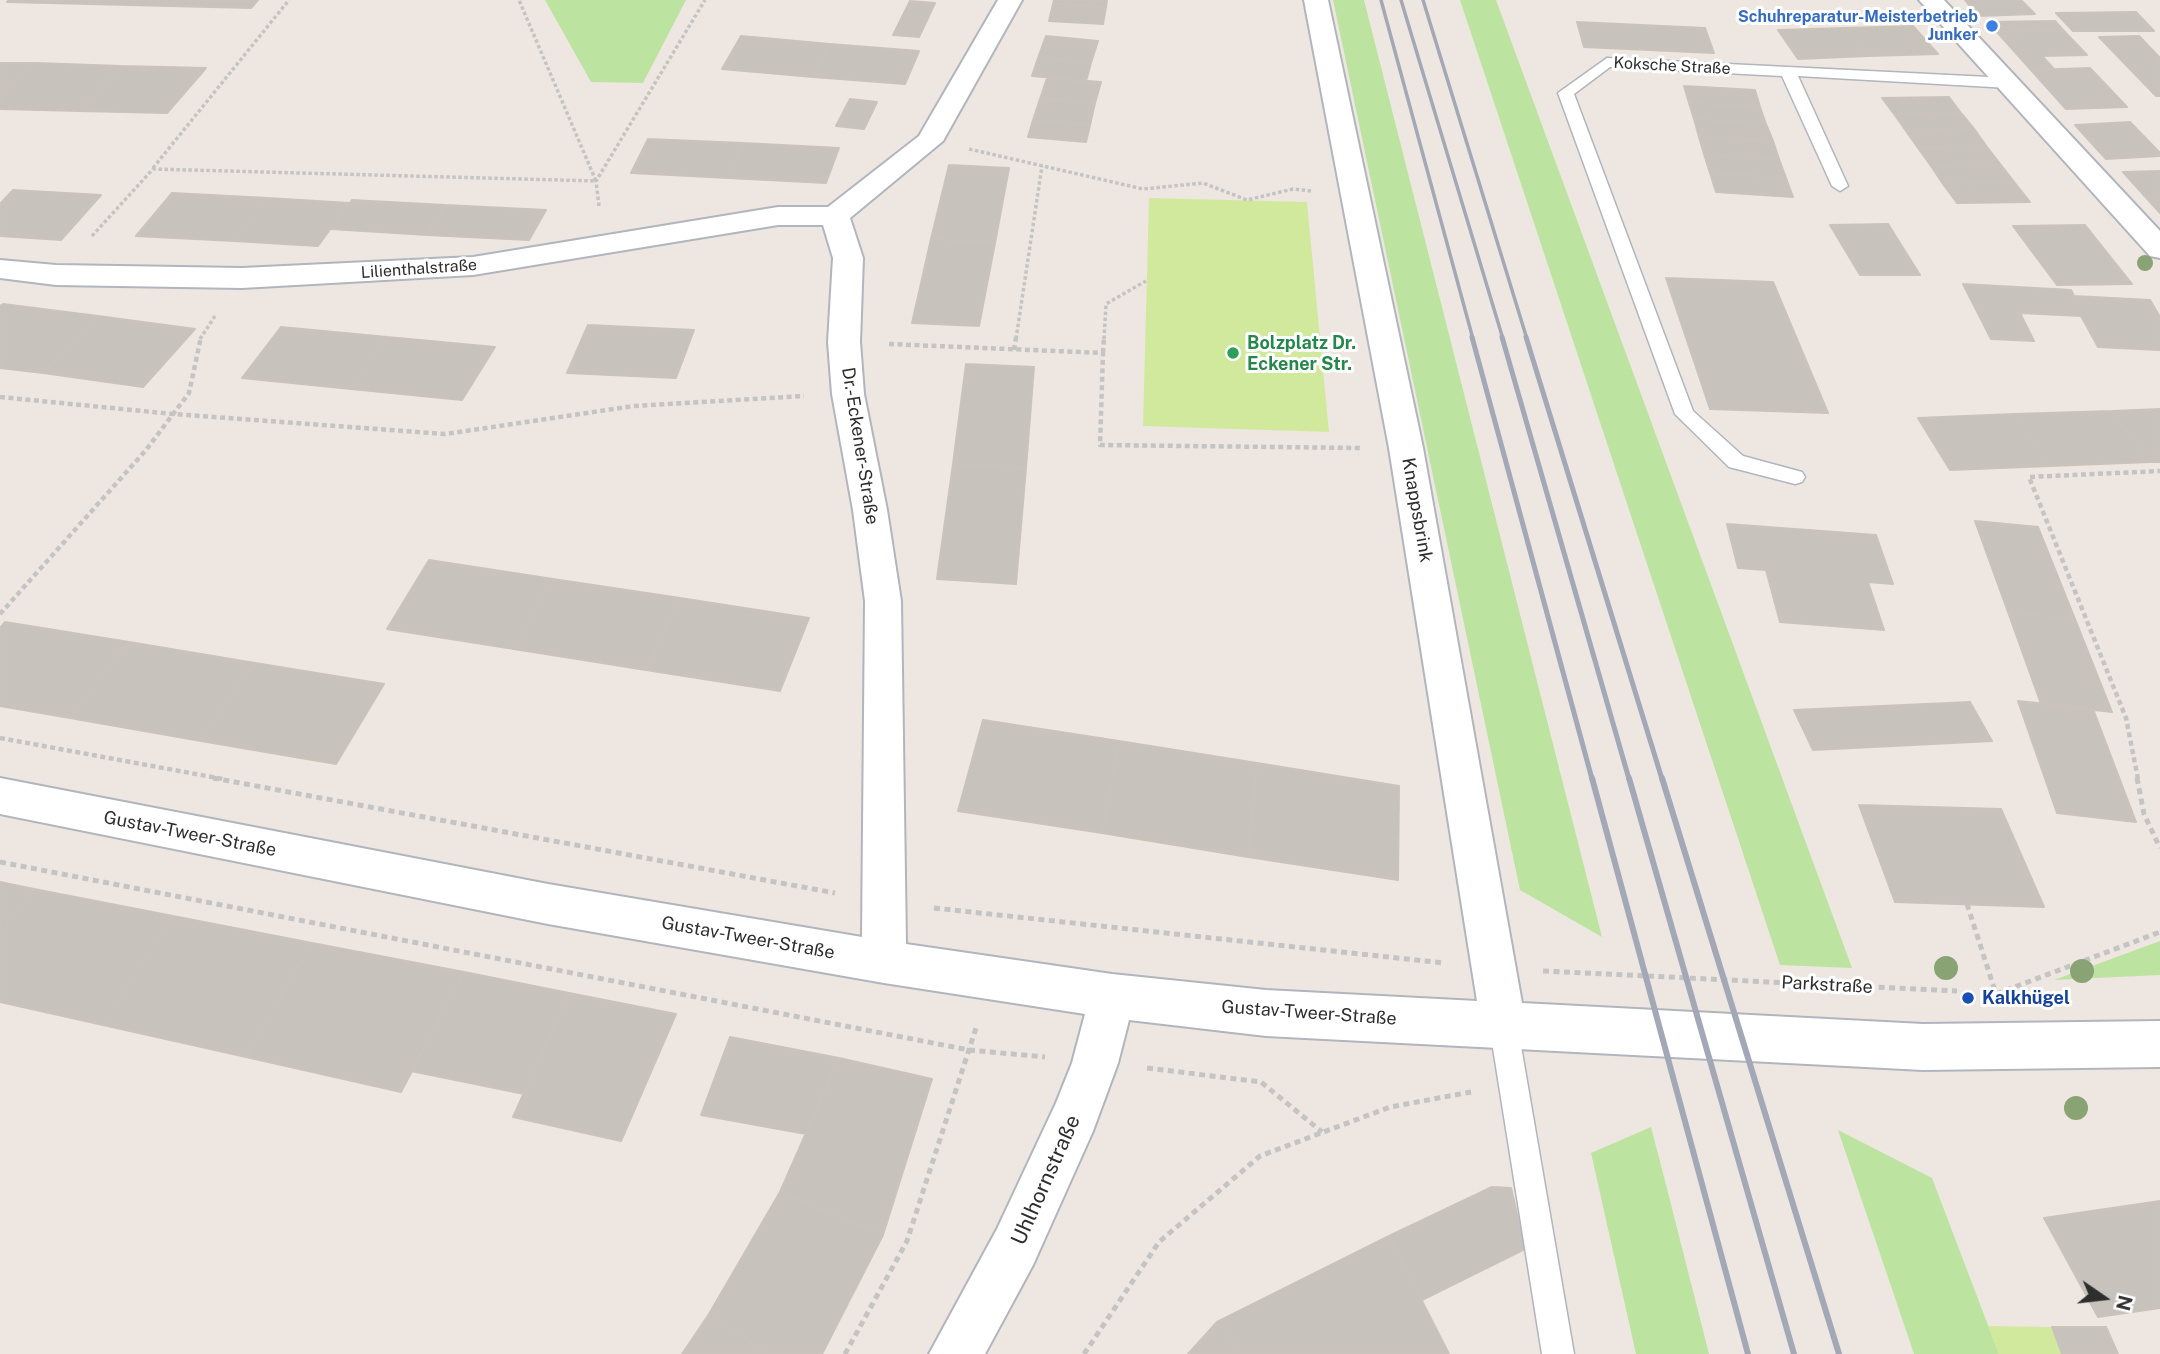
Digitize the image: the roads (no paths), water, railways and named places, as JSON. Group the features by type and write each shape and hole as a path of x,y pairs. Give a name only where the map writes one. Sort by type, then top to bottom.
{"street":[{"path":"835,216 930,141 1010,0"},
{"name":"Knappsbrink","path":"1316,0 1406,448 1503,1023"},
{"path":"1931,0 2160,249"},
{"name":"Lilienthalstraße","path":"0,269 56,275 242,278 473,266 778,216 835,216"},
{"name":"Dr.-Eckener-Straße","path":"835,216 848,258 844,342 848,394 870,510 883,601 884,962"},
{"name":"Gustav-Tweer-Straße","path":"0,796 548,904 884,962 1112,996 1266,1013 1503,1023"},
{"name":"Uhlhornstraße","path":"956,1354 1016,1247 1076,1114 1096,1063 1112,996"},
{"path":"1503,1023 1923,1047 2160,1044"}],"lane":[{"name":"Koksche Straße","path":"1566,93 1607,62 2009,83"},
{"path":"1787,72 1840,186"},
{"path":"1566,93 1685,414 1736,463 1795,477"},
{"path":"1503,1023 1558,1354"}],"railway":[{"path":"1381,0 1473,339"},
{"path":"1401,0 1503,339"},
{"path":"1423,0 1527,339"},
{"path":"1472,337 1592,779"},
{"path":"1502,337 1629,779"},
{"path":"1526,337 1662,779"},
{"path":"1592,778 1748,1354"},
{"path":"1629,778 1794,1354"},
{"path":"1662,778 1839,1354"}],"place":[{"name":"Schuhreparatur-Meisterbetrieb Junker","path":"1992,26"},
{"name":"Bolzplatz Dr. Eckener Str.","path":"1233,353"},
{"name":"Kalkhügel","path":"1968,998"}]}
